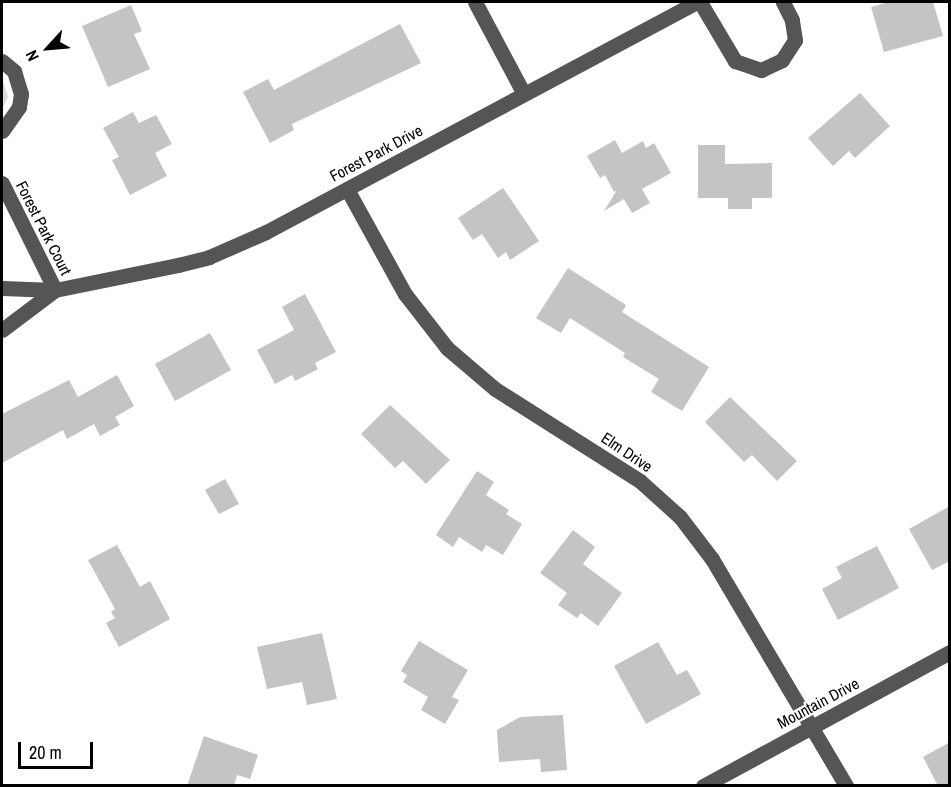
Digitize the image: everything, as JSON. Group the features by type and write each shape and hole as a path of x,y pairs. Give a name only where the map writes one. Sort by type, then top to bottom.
{"street":[{"path":"475,2 524,94"},
{"name":"Forest Park Drive","path":"2,288 55,290 209,257 347,189 698,2 735,61 761,70 782,60 795,40 792,20 783,2"},
{"path":"2,61 14,71 21,94 19,107 2,131"},
{"name":"Forest Park Court","path":"2,183 55,290"},
{"name":"Elm Drive","path":"347,189 405,294 447,348 495,389 640,481 680,517 712,559 813,726 846,786"},
{"name":"Forest Park Drive","path":"2,330 55,290"},
{"name":"Mountain Drive","path":"703,786 950,652"}],"shaded area":[{"path":"2,78 8,97 2,110"}],"building":[{"path":"889,2 933,2 943,36 884,52 871,7"},
{"path":"131,5 142,31 134,34 150,69 108,87 82,26"},
{"path":"400,24 421,63 292,124 294,130 270,143 243,92 268,79 274,90"},
{"path":"860,93 890,126 855,158 849,151 833,166 808,138"},
{"path":"133,112 139,123 156,115 172,144 155,153 167,176 130,195 112,160 119,157 103,128"},
{"path":"615,140 622,153 643,141 646,148 654,143 671,173 642,189 650,203 632,213 624,199 604,211 617,190 614,192 605,175 600,178 587,156"},
{"path":"698,145 725,145 725,164 772,163 772,198 752,198 752,209 728,209 728,198 698,198"},
{"path":"503,188 539,241 510,260 506,252 498,258 482,234 473,240 458,218"},
{"path":"568,268 626,305 622,312 709,367 682,411 651,392 659,379 623,357 625,353 570,318 561,333 536,318"},
{"path":"305,294 336,352 315,363 318,369 295,381 292,375 275,384 257,350 294,330 282,307"},
{"path":"210,333 231,370 175,401 155,364"},
{"path":"117,375 134,406 115,417 120,425 100,436 94,424 67,439 63,430 2,463 2,414 69,380 78,397"},
{"path":"730,397 797,461 777,481 752,455 744,462 705,422"},
{"path":"390,405 450,460 426,484 403,461 395,468 361,434"},
{"path":"477,471 494,482 486,495 509,510 506,514 522,524 503,555 486,545 482,552 459,537 453,547 436,535"},
{"path":"225,479 239,504 219,514 205,490"},
{"path":"950,506 950,561 932,570 909,529"},
{"path":"573,530 595,547 583,564 622,593 598,626 581,613 577,618 558,605 567,593 540,573"},
{"path":"117,545 140,587 150,581 170,619 119,647 106,623 115,618 111,612 115,609 88,560"},
{"path":"877,546 899,588 838,620 822,589 842,578 836,567"},
{"path":"322,633 337,699 307,705 302,682 267,689 257,647"},
{"path":"419,641 468,670 452,697 459,700 445,724 421,710 428,697 403,682 407,675 401,671"},
{"path":"658,642 677,675 687,670 701,694 646,724 614,666"},
{"path":"563,715 567,770 541,772 540,759 499,762 497,730 520,717"},
{"path":"204,736 258,755 250,779 237,775 234,786 187,786"},
{"path":"950,742 950,786 938,786 923,757"}]}
